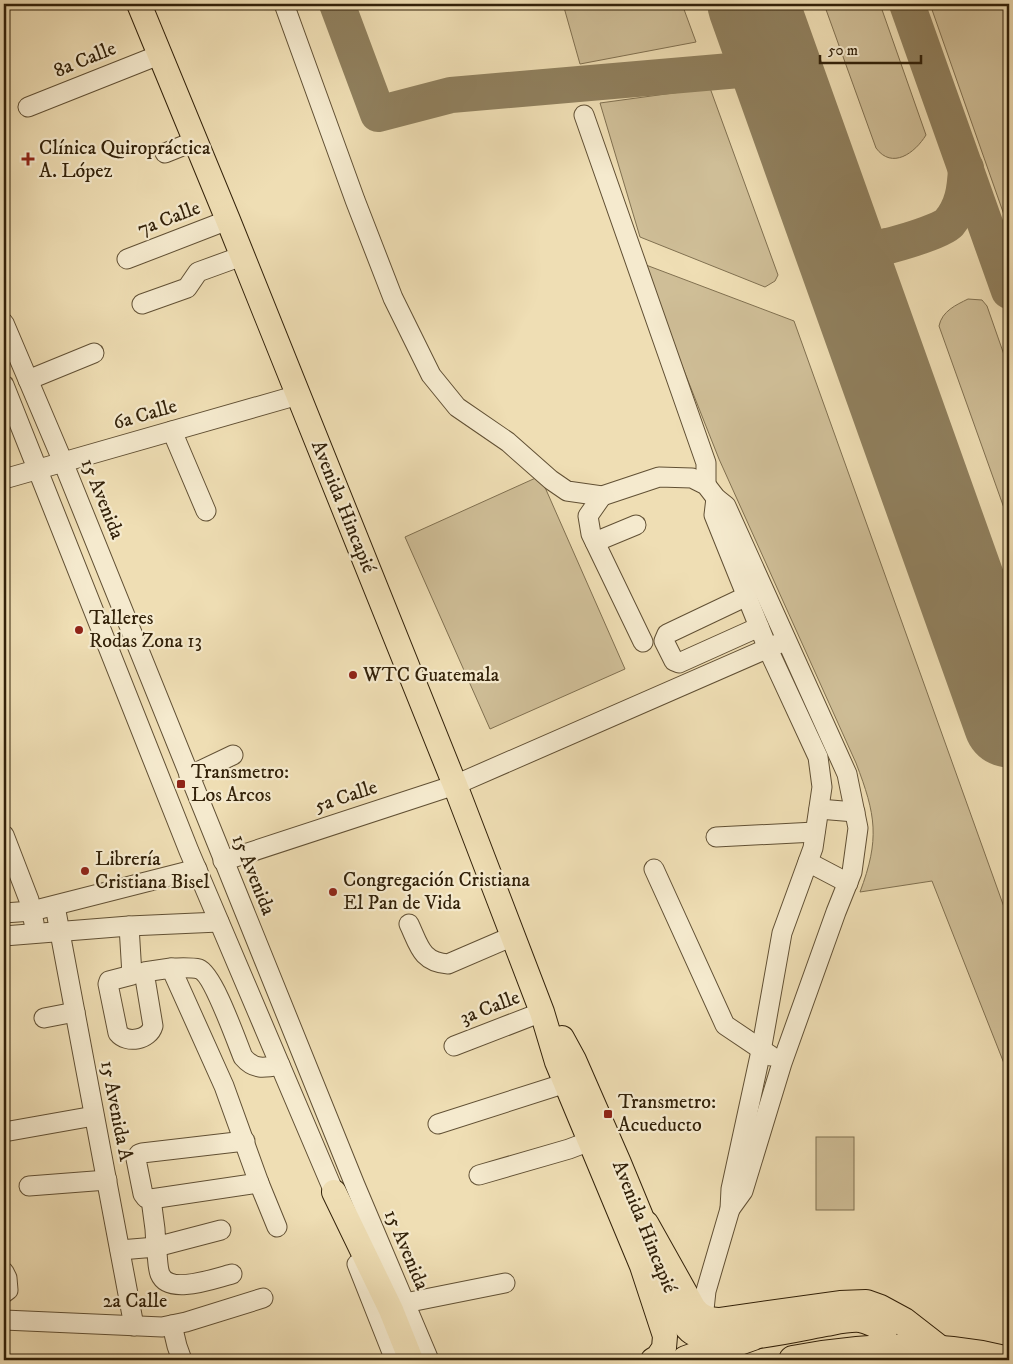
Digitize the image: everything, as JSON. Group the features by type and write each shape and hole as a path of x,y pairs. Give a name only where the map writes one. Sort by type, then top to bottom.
{"highway":[{"path":"645,1225 689,1305 694,1313 703,1319 719,1322 840,1304 866,1304 874,1306 904,1322 955,1355"},
{"path":"686,1360 753,1336"},
{"path":"795,1360 846,1352 879,1350 1005,1360"},
{"path":"795,1360 854,1360"}],"main road":[{"name":"Avenida Hincapié","path":"139,4 455,785 542,1012 557,1062 642,1266 664,1331 664,1348 653,1360"},
{"name":"Avenida Hincapié","path":"542,1012 562,1039 574,1060 645,1225 681,1319 688,1328 695,1334 711,1339 753,1336 852,1320 871,1323 885,1331"},
{"path":"334,1192 391,1310 411,1360"}],"street":[{"path":"284,4 355,200 393,298 430,375 457,407 508,442 551,480 567,491 602,496 659,477 692,478 726,506 847,774 858,828 852,872 782,1063 743,1191 730,1209"},
{"name":"8a Calle","path":"28,107 159,55"},
{"path":"584,115 706,463 714,515 759,627 818,758 822,787 813,848 782,933 761,1051 731,1188 730,1209 706,1291 703,1319"},
{"path":"165,153 195,141"},
{"name":"7a Calle","path":"127,259 228,220"},
{"path":"142,304 187,288 192,278 198,272 242,256"},
{"name":"15 Avenida","path":"4,322 63,462 223,861 429,1360"},
{"path":"28,380 94,353"},
{"path":"4,385 197,869 334,1192 349,1242 395,1360"},
{"name":"6a Calle","path":"4,479 298,395"},
{"path":"172,431 206,511"},
{"path":"602,496 588,516 591,534 643,642"},
{"path":"595,542 636,525"},
{"path":"747,596 667,634 664,641 674,661 678,662 759,627"},
{"name":"5a Calle","path":"223,861 455,785 788,640"},
{"path":"189,776 233,755"},
{"path":"818,809 855,812"},
{"path":"716,837 815,832"},
{"path":"4,835 32,911 37,933"},
{"path":"808,862 848,882"},
{"path":"4,913 32,911 55,906 197,869"},
{"path":"654,870 725,1025 761,1051 782,1063"},
{"name":"15 Avenida A","path":"55,906 134,1326"},
{"path":"4,936 129,926 219,922"},
{"path":"409,924 425,956 438,964 448,964 513,936"},
{"path":"129,926 138,974 171,968 198,969 204,973 215,988 243,1057 249,1064 262,1068 280,1066"},
{"path":"171,968 224,1086 259,1183 278,1227"},
{"path":"44,1018 75,1012"},
{"name":"3a Calle","path":"454,1046 542,1012"},
{"path":"438,1124 566,1083"},
{"path":"4,1132 94,1116"},
{"path":"245,1141 139,1154 136,1159 143,1194 146,1198 151,1199 259,1183"},
{"path":"480,1174 590,1141"},
{"path":"30,1186 107,1180"},
{"path":"151,1199 160,1275 168,1283 181,1286 232,1274"},
{"path":"120,1250 156,1247 222,1230"},
{"path":"4,1272 8,1290 4,1293"},
{"path":"405,1303 505,1283"},
{"name":"2a Calle","path":"4,1320 162,1327 186,1322 263,1298"},
{"path":"172,1325 182,1360"}],"shaded area":[{"path":"563,4 682,4 696,42 580,64"},
{"path":"824,4 880,4 926,135 910,153 896,158 889,158 876,148"},
{"path":"930,4 1009,4 1009,229"},
{"path":"710,88 778,275 775,281 765,287 640,237 600,103"},
{"path":"646,265 794,321 1009,921 1009,1076 932,881 860,892 871,857 873,842 871,813 863,781 719,459 681,363"},
{"path":"968,299 982,300 987,306 1009,369 1009,522 939,326 946,312"},
{"path":"540,476 625,669 490,729 405,537"},
{"path":"816,1137 854,1137 854,1210 816,1210"}],"taxiway":[{"path":"337,4 378,114 451,95 776,67"},
{"path":"730,4 767,42"},
{"path":"907,4 1009,291"},
{"path":"838,242 854,249 871,249 908,240 944,227 954,217 960,204 964,190 966,168"},
{"path":"851,279 862,264 887,246"}],"runway":[{"path":"753,4 1009,722"}],"place":[{"name":"Clínica Quiropráctica A. López","path":"28,159"},
{"name":"Talleres Rodas Zona 13","path":"79,630"},
{"name":"WTC Guatemala","path":"353,675"},
{"name":"Transmetro: Los Arcos","path":"181,784"},
{"name":"Librería Cristiana Bisel","path":"85,871"},
{"name":"Congregación Cristiana El Pan de Vida","path":"333,892"},
{"name":"Transmetro: Acueducto","path":"608,1114"}]}
